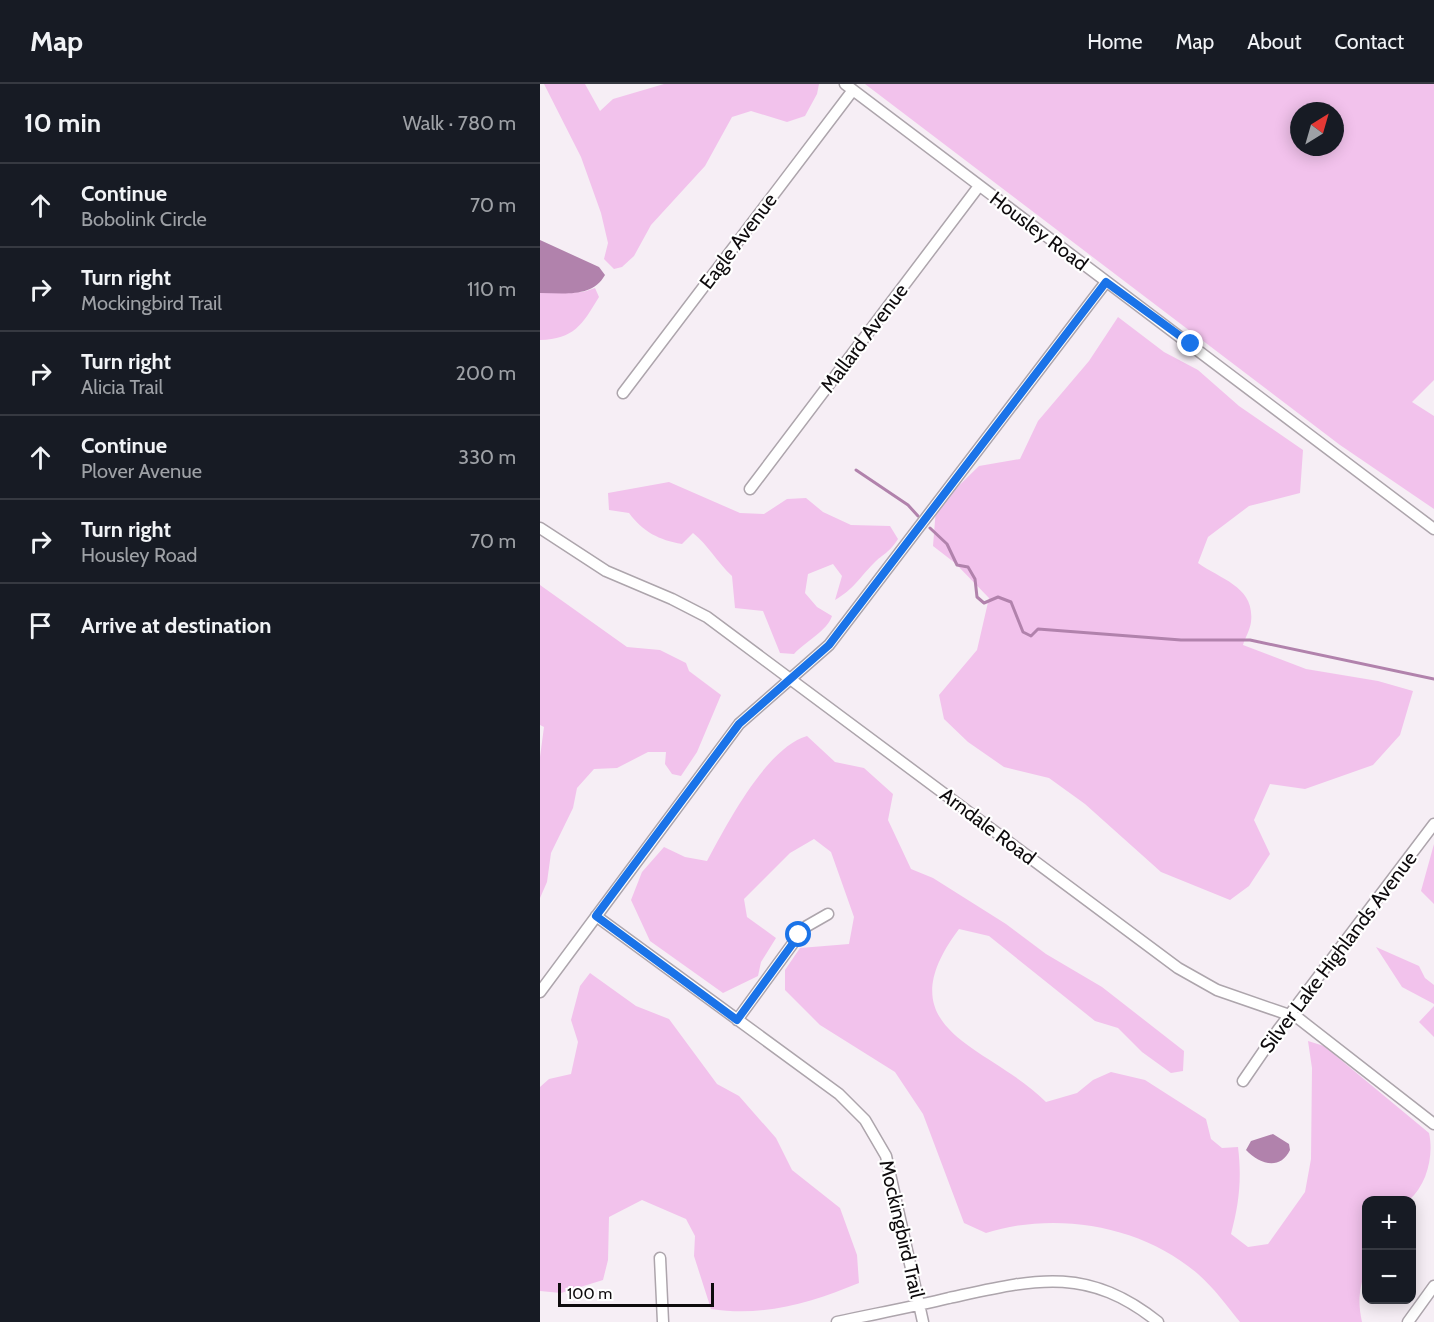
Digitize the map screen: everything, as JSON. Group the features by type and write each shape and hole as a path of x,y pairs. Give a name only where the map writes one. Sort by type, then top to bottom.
{"street":[{"name":"Housley Road","path":"849,87 1434,529"},
{"name":"Eagle Avenue","path":"623,393 849,87"},
{"name":"Mallard Avenue","path":"750,489 979,186"},
{"path":"540,992 739,724 829,645 1106,282"},
{"name":"Arndale Road","path":"540,528 606,571 690,607 791,679 1194,978 1217,990 1290,1014 1434,1124"},
{"name":"Silver Lake Highlands Avenue","path":"1244,1081 1290,1014 1434,825"},
{"path":"737,1020 799,935 807,926 828,914"},
{"name":"Mockingbird Trail","path":"596,916 855,1108 874,1132 891,1168 923,1322"},
{"path":"660,1258 663,1322"},
{"path":"837,1322 1022,1282 1057,1281 1085,1285 1108,1292 1134,1305 1158,1322"},
{"path":"1408,1322 1434,1286"}],"shaded area":[{"path":"544,84 585,84 600,111 613,99 664,84 819,84 817,94 805,116 787,122 751,111 732,117 705,166 651,225 634,256 622,267 614,269 604,259 608,243 601,213 581,157"},
{"path":"865,84 1434,84 1434,380 1412,402 1434,416 1434,509 1340,445"},
{"path":"540,240 599,267 605,275 593,288 585,291 540,293"},
{"path":"595,288 599,297 576,329 561,337 540,340 540,293 583,292"},
{"path":"1118,317 1164,352 1198,370 1239,406 1303,450 1300,493 1249,506 1208,537 1198,563 1235,586 1248,600 1251,622 1243,645 1306,669 1378,681 1413,691 1400,735 1373,765 1305,789 1270,784 1254,820 1270,854 1249,886 1230,900 1161,872 1085,804 1049,778 1004,767 968,742 944,719 939,695 977,650 989,598 955,563 933,546 936,508 979,466 1020,459 1038,421 1089,361"},
{"path":"669,482 740,513 764,514 787,499 806,498 823,512 851,525 890,526 898,539 852,587 835,600 842,576 833,564 808,574 805,593 817,607 832,616 821,631 794,654 780,653 763,611 735,608 732,576 693,533 682,544 674,542 646,530 629,513 609,510 608,493"},
{"path":"540,585 627,647 660,650 686,663 689,671 721,695 697,752 681,776 672,774 665,764 666,752 648,752 617,768 594,769 577,788 573,808 551,853 547,882 540,898 540,757 544,727 540,725"},
{"path":"807,736 835,762 864,768 893,794 888,820 911,869 933,878 1006,924 1046,954 1102,987 1184,1051 1183,1071 1171,1073 1142,1052 1118,1028 1095,1021 989,936 959,929 938,964 932,991 938,1014 953,1033 1023,1082 1046,1102 1077,1093 1093,1080 1111,1072 1145,1080 1206,1119 1211,1139 1222,1148 1238,1147 1239,1191 1231,1234 1248,1247 1268,1244 1305,1192 1311,1159 1312,1068 1308,1041 1324,1046 1429,1133 1431,1151 1428,1169 1413,1196 1362,1196 1360,1307 1362,1322 1240,1322 1215,1291 1176,1257 1125,1234 1069,1223 1013,1226 986,1233 964,1223 923,1114 895,1072 820,1025 785,990 785,970 800,948 849,944 854,917 831,852 814,839 790,853 744,899 747,917 776,938 761,962 758,976 723,993 650,941 631,900 642,872 664,847 685,857 707,861 749,789 777,755 792,743"},
{"path":"1434,844 1434,904 1421,891"},
{"path":"1376,947 1419,966 1425,978 1434,985 1434,1004 1402,987"},
{"path":"590,973 636,1006 669,1019 717,1084 739,1096 776,1138 792,1170 840,1208 857,1255 859,1283 823,1297 786,1307 750,1311 711,1309 694,1256 695,1236 686,1219 642,1200 609,1217 608,1260 603,1280 561,1293 540,1291 540,1087 549,1079 571,1074 578,1042 571,1020 580,986"},
{"path":"1434,1006 1434,1037 1419,1022"},
{"path":"1273,1134 1289,1144 1290,1150 1281,1161 1263,1162 1246,1150 1251,1141"}],"waterway":[{"path":"856,470 908,505 918,516"},
{"path":"930,528 947,544 957,565 968,567 975,579 977,597 984,603 998,597 1011,602 1023,632 1031,636 1038,629 1181,640 1250,640 1434,679"}],"route":[{"path":"799,935 737,1020 596,916 739,724 829,645 882,572 936,508 1106,282 1191,344"}]}
